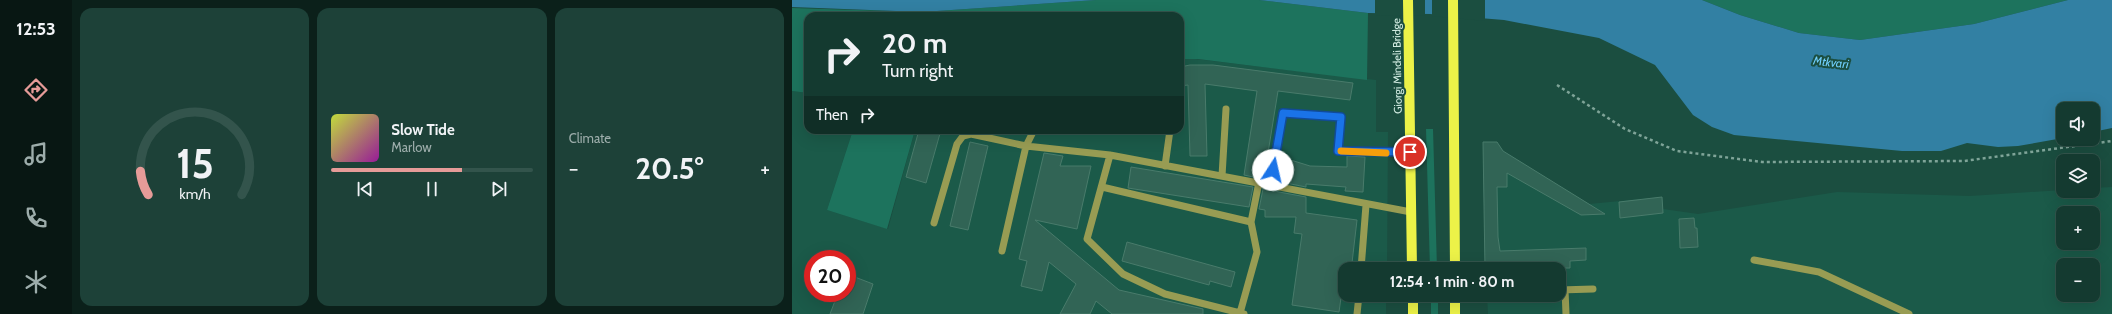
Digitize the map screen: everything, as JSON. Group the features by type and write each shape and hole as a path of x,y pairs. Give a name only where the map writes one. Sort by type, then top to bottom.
{"main road":[{"name":"Giorgi Mindeli Bridge","path":"1408,0 1412,262"},
{"path":"1453,0 1455,262"},
{"path":"1412,302 1413,314"},
{"path":"1455,302 1455,314"}],"lane":[{"path":"1222,176 1226,109"},
{"path":"1271,184 1283,113 1341,117 1338,151 1410,152"},
{"path":"934,223 957,144 963,136 971,134 1026,146 1110,155 1271,184 1366,205 1411,212"},
{"path":"1002,251 1026,146 1032,134"},
{"path":"1165,166 1169,134"},
{"path":"1110,155 1087,239 1123,274 1165,294 1242,314 1257,252 1251,222 1259,182"},
{"path":"1102,187 1251,222"},
{"path":"1362,262 1366,205"},
{"path":"1754,260 1819,272 1909,314"},
{"path":"1566,290 1593,289"},
{"path":"1357,314 1358,302"},
{"path":"1564,302 1566,314"}],"path":[{"path":"1557,84 1626,128 1677,151 1762,162 1964,161 2112,141"}],"shaded area":[{"path":"1096,0 1259,0 1368,13 1367,80 1198,59 1184,59 1184,12 922,12"},
{"path":"1702,0 2068,0 1974,24 1860,40 1799,33 1740,15"},
{"path":"792,8 922,12 804,12 804,92 792,91"},
{"path":"1184,58 1376,80 1376,132 1388,132 1387,262 1338,262 1338,302 1386,302 1386,314 792,314 792,91 804,92 804,134 852,134 827,210 888,229 914,134 1184,134"},
{"path":"1426,129 1433,129 1437,262 1430,262"},
{"path":"852,134 914,134 887,229 827,210"},
{"path":"1483,142 1497,142 1506,155 1508,154 1589,204 1662,197 1663,209 1698,214 1837,192 1970,196 2056,190 2056,198 2100,198 2100,188 2112,187 2112,314 1488,314 1487,302 1566,302 1566,262 1485,262"},
{"path":"1431,302 1438,302 1438,314 1431,314"}],"water":[{"path":"792,0 1096,0 922,12 792,7"},
{"name":"Mtkvari","path":"1259,0 1702,0 1740,15 1799,33 1860,40 1974,24 2068,0 2112,0 2112,128 2100,131 2100,102 2056,102 2056,139 2018,146 1998,147 1967,143 1941,151 1902,151 1734,135 1712,127 1693,115 1655,65 1599,38 1504,20 1430,14 1368,13"}],"pier":[{"path":"1375,0 1425,0 1425,16 1375,15"},
{"path":"1432,0 1485,0 1485,21 1432,16"}],"building":[{"path":"1213,65 1353,83 1350,100 1278,91 1268,153 1271,154 1267,180 1244,175 1257,91 1205,84 1207,156 1190,156 1188,85 1184,86 1184,66"},
{"path":"918,134 940,134 926,183 906,177"},
{"path":"970,142 988,146 968,230 950,226"},
{"path":"1483,142 1497,142 1503,151 1605,214 1581,215 1507,173 1507,187 1497,187 1498,237 1500,251 1586,248 1586,260 1570,261 1570,268 1566,268 1566,262 1485,262"},
{"path":"1044,153 1063,156 1060,166 1091,166 1077,229 1035,220 1119,290 1203,309 1203,314 1112,314 1096,301 1090,314 1060,314 1076,284 1049,262 1042,291 1021,286 1027,261 1019,259"},
{"path":"1347,156 1365,157 1363,192 1345,191 1346,187 1306,184 1306,187 1276,181 1281,157 1310,166 1347,167"},
{"path":"1131,167 1253,187 1249,207 1128,188"},
{"path":"1263,189 1306,197 1306,213 1357,220 1352,262 1338,262 1338,302 1340,302 1339,312 1292,305 1302,234 1294,233 1296,217 1265,217 1265,210 1259,209"},
{"path":"1662,197 1663,213 1620,218 1619,202"},
{"path":"1694,218 1695,228 1697,228 1698,247 1680,248 1679,219"},
{"path":"1127,242 1235,272 1231,287 1210,281 1209,285 1122,261"},
{"path":"856,277 873,284 863,314 830,314 835,302 856,302"}],"slow traffic":[{"path":"1341,151 1386,153"}],"route":[{"path":"1273,170 1283,113 1341,117 1338,151 1385,153 1410,152"}]}
